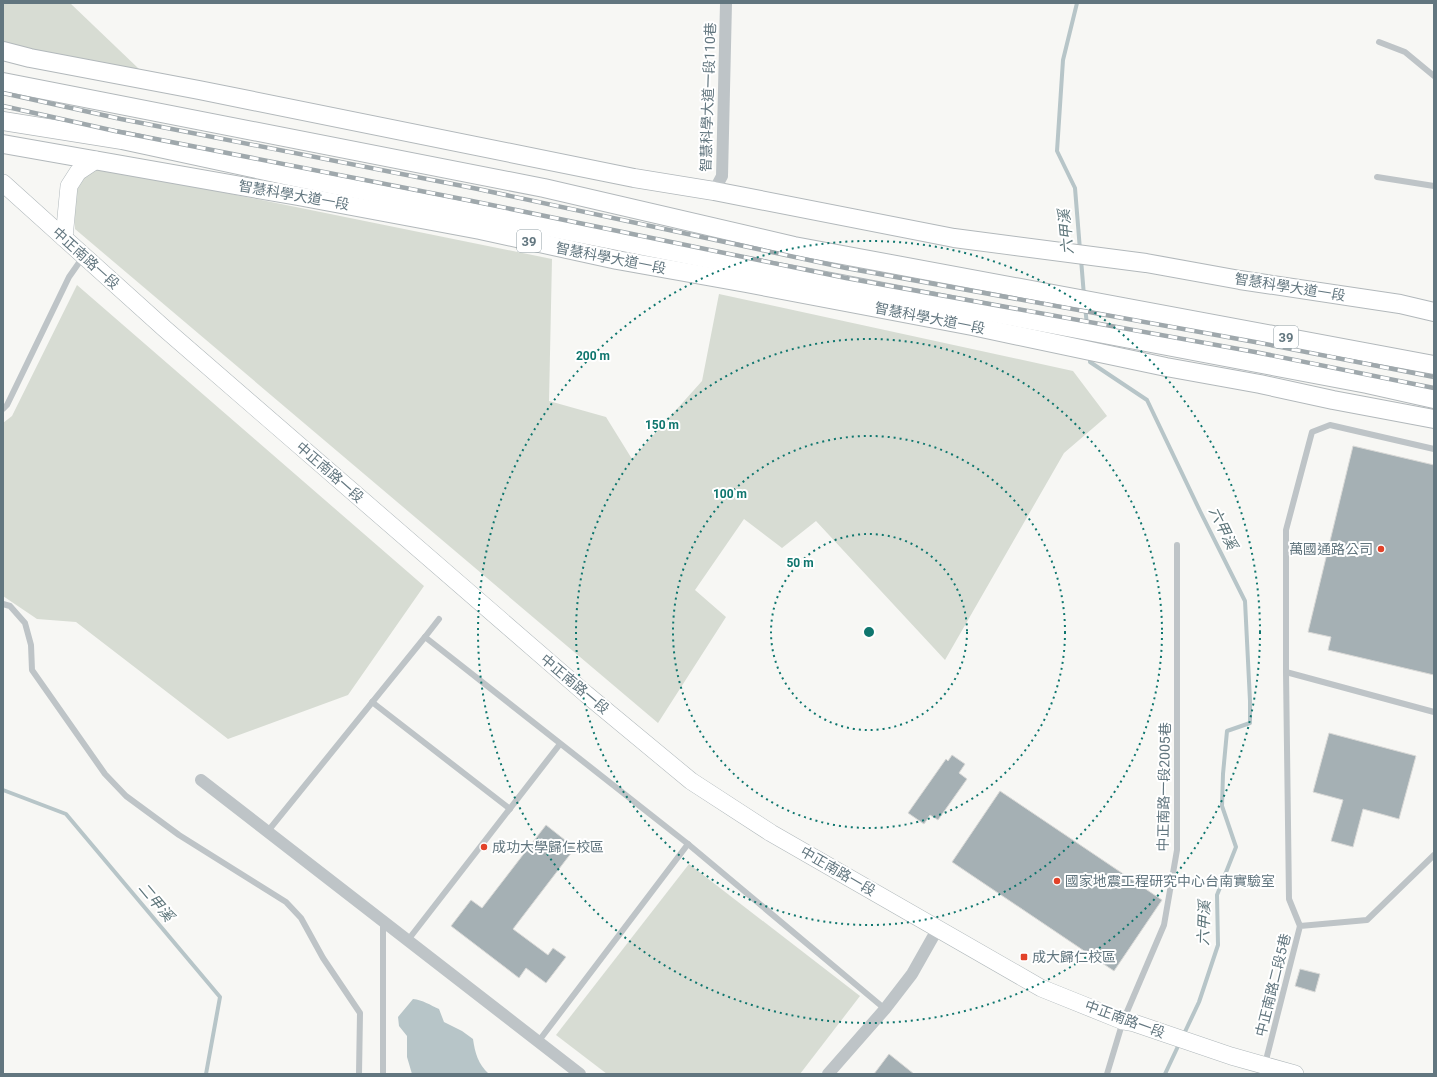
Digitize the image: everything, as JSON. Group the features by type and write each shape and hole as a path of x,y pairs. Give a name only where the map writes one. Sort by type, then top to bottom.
{"main road":[{"path":"3,51 30,58 626,176 714,191"},
{"name":"39","path":"3,82 544,188 794,246 1434,365"},
{"name":"智慧科學大道一段","path":"3,121 122,140 289,176 704,258 1367,384"},
{"name":"智慧科學大道一段","path":"3,144 290,194 447,224 617,260 1054,342 1260,384"},
{"name":"智慧科學大道一段","path":"714,191 954,238 1146,263 1240,280 1400,304 1434,312"},
{"path":"375,193 447,224"},
{"path":"1260,384 1367,384"},
{"name":"39","path":"1260,384 1333,400 1434,419"},
{"name":"39","path":"1367,384 1434,399"}],"street":[{"name":"智慧科學大道一段110巷","path":"714,191 722,176 726,3"},
{"path":"64,238 69,186 78,172 96,160"},
{"name":"中正南路一段","path":"3,182 165,329 580,689 692,781 771,833 1041,988 1128,1022 1231,1056 1297,1074"},
{"path":"201,780 580,1074"},
{"path":"828,1074 912,974 938,928"}],"lane":[{"path":"1379,42 1405,52 1434,76"},
{"path":"1377,177 1434,186"},
{"path":"3,409 7,405 69,277 84,256"},
{"path":"1300,926 1289,899 1286,530 1312,432 1330,425 1434,449"},
{"name":"中正南路一段2005巷","path":"1108,1074 1164,925 1177,850 1177,545"},
{"path":"3,604 10,606 25,623 31,645 32,670 105,774 126,796 179,835 286,902 301,918 324,958 360,1013 359,1074"},
{"path":"268,832 439,620"},
{"path":"425,637 688,844 885,1008"},
{"path":"1286,672 1434,712"},
{"path":"372,702 510,808"},
{"path":"408,940 560,744"},
{"path":"538,1042 688,844"},
{"name":"中正南路二段5巷","path":"1265,1066 1300,926 1367,920 1434,855"},
{"path":"383,921 383,1074"}],"shaded area":[{"path":"3,3 70,3 162,91 3,43"},
{"path":"99,167 552,259 549,401 606,417 632,459 702,381 719,294 1073,371 1107,416 1064,453 945,660 816,521 782,548 744,519 695,590 726,617 658,723 75,229 73,188 80,179"},
{"path":"77,285 424,586 348,695 228,739 76,622 37,619 3,596 3,423 12,416"},
{"path":"689,864 860,996 800,1074 607,1074 556,1035"},
{"path":"413,999 439,1009 444,1022 462,1031 473,1039 478,1058 482,1066 489,1074 412,1074 407,1057 407,1036 399,1026 398,1017"}],"building":[{"name":"萬國通路公司","path":"1353,446 1434,465 1434,675 1328,650 1331,637 1308,632"},
{"path":"1329,733 1416,756 1399,819 1363,809 1353,847 1331,841 1343,800 1313,792"},
{"path":"952,755 965,764 959,773 967,779 938,820 930,815 924,824 908,813 946,759 948,761"},
{"name":"國家地震工程研究中心台南實驗室","path":"1000,791 1162,900 1114,971 952,862"},
{"path":"546,825 575,848 513,929 548,955 553,948 566,957 546,983 526,968 519,978 451,926 471,900 482,908"},
{"path":"1300,969 1320,974 1315,992 1295,986"},
{"path":"889,1054 914,1074 874,1074"}],"waterway":[{"name":"六甲溪","path":"1077,3 1063,60 1057,151 1075,188 1080,250"},
{"name":"六甲溪","path":"1081,259 1084,296"},
{"name":"六甲溪","path":"1085,305 1087,326"},
{"name":"六甲溪","path":"1090,355 1090,362 1147,400 1245,601 1250,723 1227,731 1223,774 1222,806 1236,847 1217,895 1218,945 1199,1002 1183,1036"},
{"name":"二甲溪","path":"3,790 66,814 220,997 206,1074"},
{"name":"六甲溪","path":"1165,1074 1180,1042"}],"railway":[{"path":"3,93 121,119 478,189 846,268 1255,342 1434,377"},
{"path":"3,106 115,131 472,201 846,278 1255,352 1434,388"}],"place":[{"name":"萬國通路公司","path":"1381,549"},
{"name":"成功大學歸仁校區","path":"484,847"},
{"name":"國家地震工程研究中心台南實驗室","path":"1057,881"},
{"name":"成大歸仁校區","path":"1024,957"}]}
